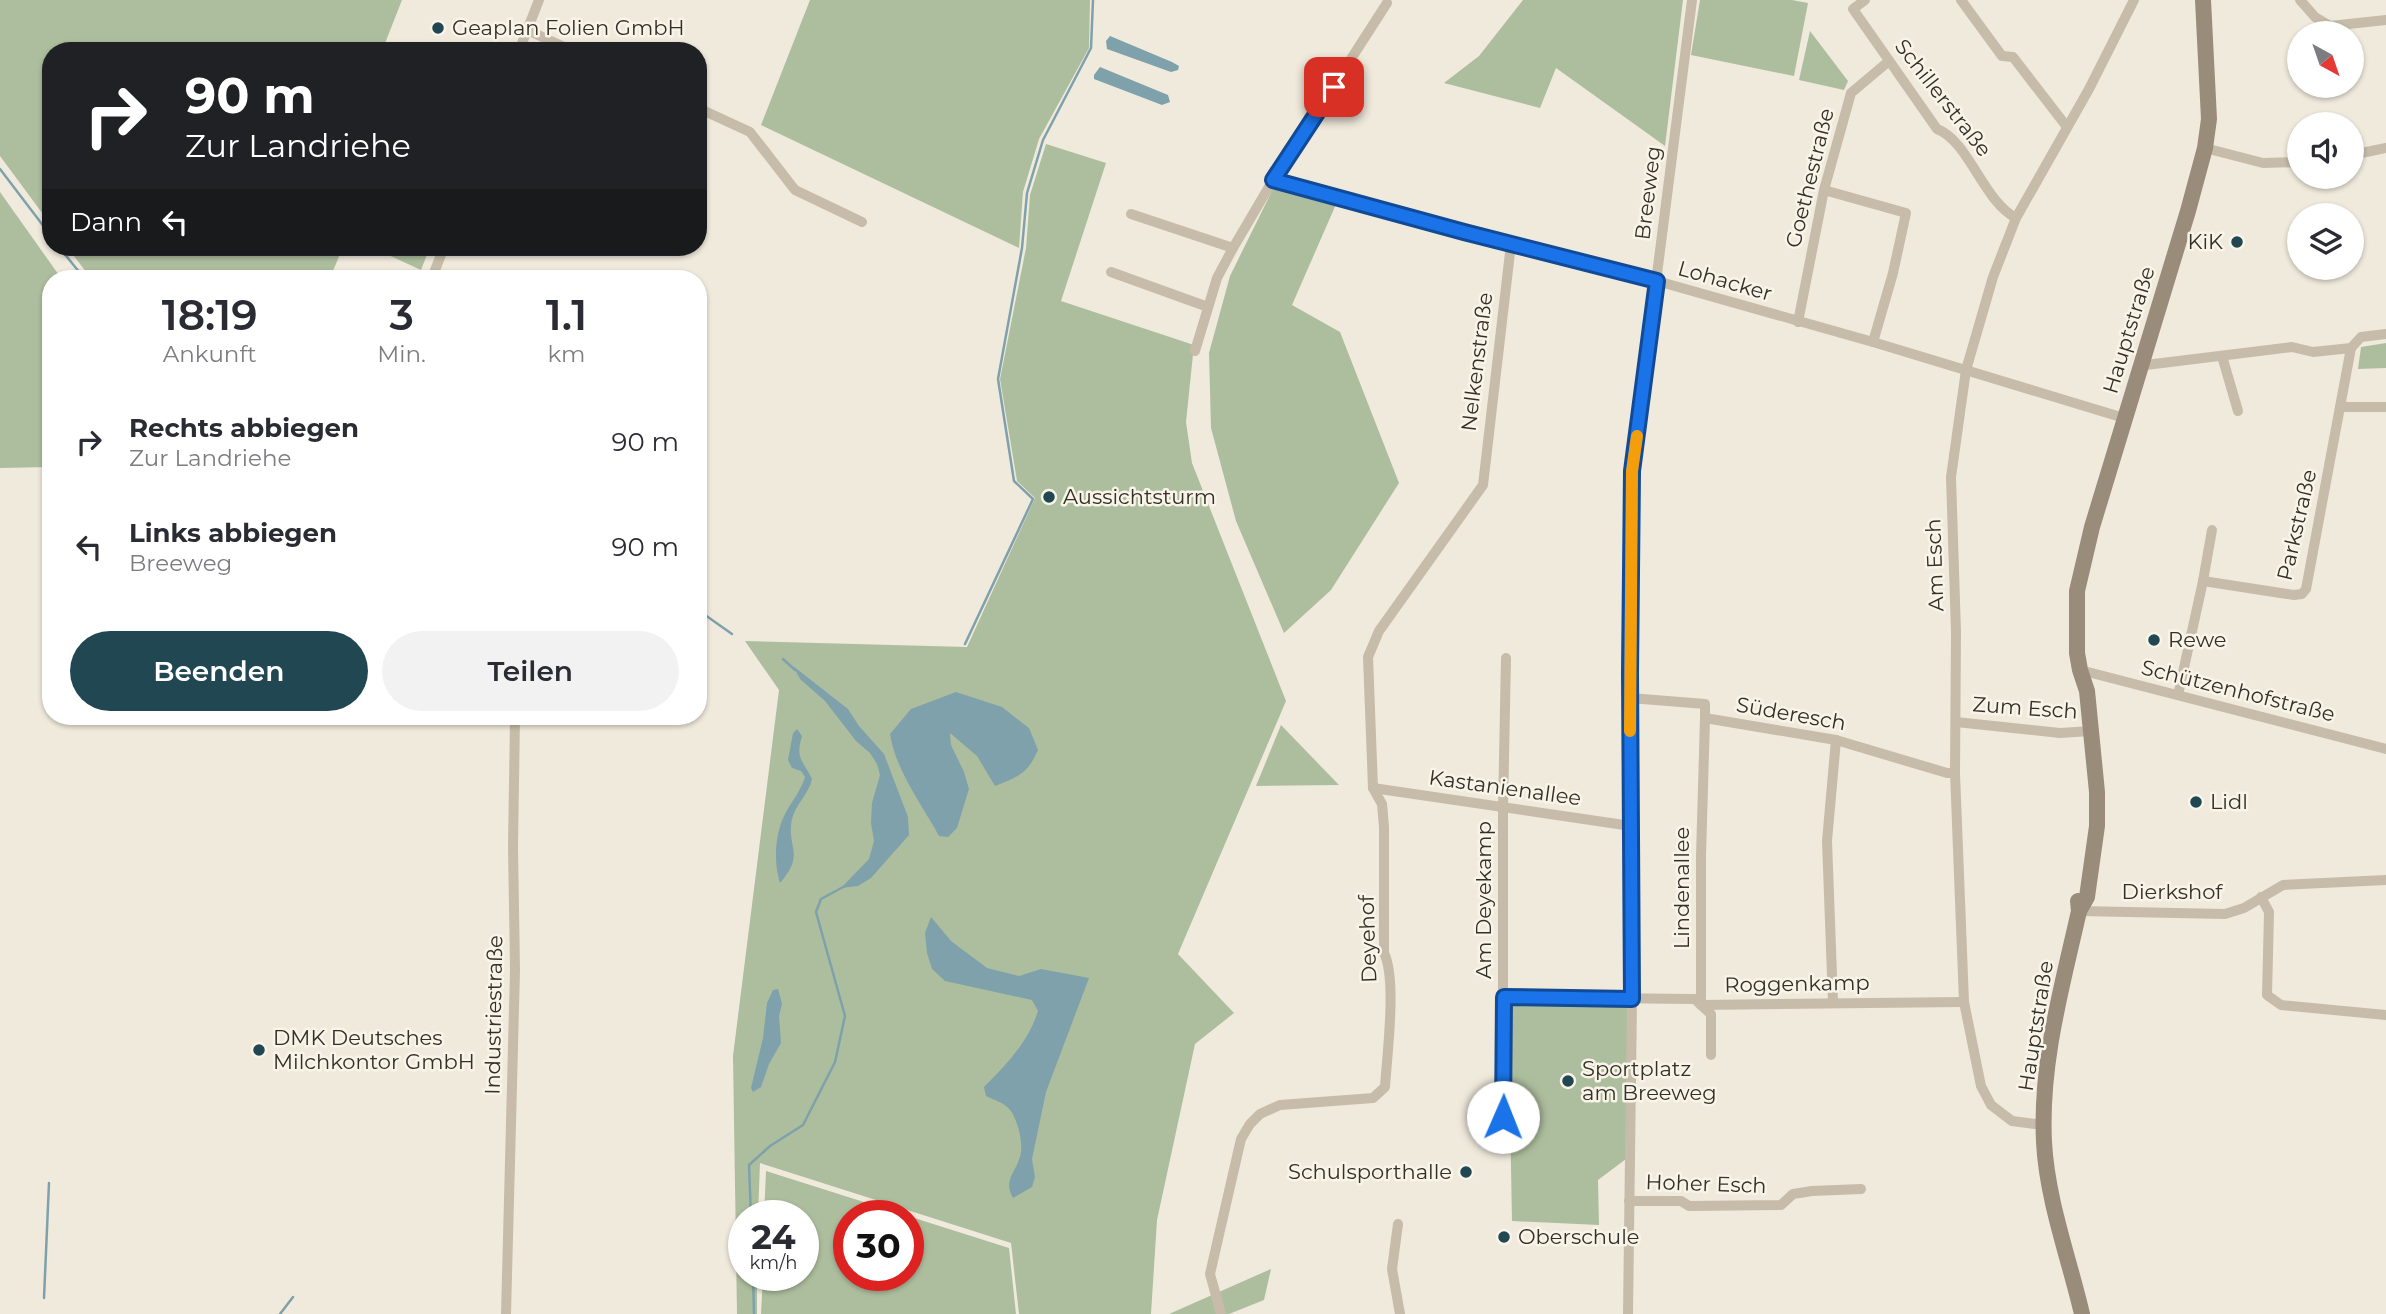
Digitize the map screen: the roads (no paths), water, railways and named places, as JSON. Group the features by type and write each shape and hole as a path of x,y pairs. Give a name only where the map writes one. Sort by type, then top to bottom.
{"main road":[{"name":"Hauptstraße","path":"2082,1314 2051,1192 2044,1144 2047,1062 2079,911 2078,898 2086,859 2087,731 2078,691 2080,670 2076,628 2077,591 2124,418 2205,148 2209,119 2203,0"}],"street":[{"path":"522,42 539,0"},
{"name":"Breeweg","path":"1628,1314 1632,999 1632,471 1692,0"},
{"name":"Schillerstraße","path":"1865,0 1853,9 1889,61 1937,129 1949,133 1988,189 2008,214 2016,218"},
{"path":"1961,0 2002,56 2013,57 2067,127"},
{"name":"Am Esch","path":"2044,1122 2035,1124 2012,1121 1991,1105 1982,1086 1965,1002 1955,773 1956,632 1951,477 1966,370 1993,277 2016,218 2089,89 2134,0"},
{"path":"2300,0 2315,17 2330,26 2386,20"},
{"path":"1195,351 1217,278 1233,248 1273,180 1387,3"},
{"path":"527,30 553,42"},
{"name":"Goethestraße","path":"1798,322 1824,190 1851,93 1889,61"},
{"path":"707,112 750,132 795,190 862,222"},
{"path":"2205,148 2263,163 2287,162"},
{"path":"2364,153 2386,148"},
{"name":"Lohacker","path":"1273,180 1657,281 1873,342 2124,418"},
{"path":"1824,190 1906,213 1893,273 1873,342"},
{"path":"1131,214 1233,248"},
{"name":"Nelkenstraße","path":"1483,485 1511,244"},
{"path":"1111,272 1208,307"},
{"path":"2141,363 2146,365 2292,347 2313,352 2351,348 2361,337 2386,334"},
{"name":"Parkstraße","path":"2203,581 2294,595 2302,594 2306,589 2351,348"},
{"path":"2222,356 2238,411"},
{"path":"2342,407 2386,407"},
{"name":"Deyehof","path":"1221,1314 1210,1274 1241,1139 1250,1124 1260,1114 1280,1105 1373,1098 1385,1087 1389,995 1388,961 1384,953 1384,827 1382,804 1373,788 1368,657 1379,631 1483,485"},
{"path":"2178,695 2212,530"},
{"name":"Am Deyekamp","path":"1503,1141 1506,658"},
{"name":"Schützenhofstraße","path":"2080,670 2386,749"},
{"name":"Süderesch","path":"1630,698 1705,704 1705,718 1836,740 1947,773 1955,773"},
{"name":"Lindenallee","path":"1705,718 1701,1005 1711,1014 1711,1055"},
{"name":"Zum Esch","path":"1956,722 2060,733 2087,731"},
{"name":"Industriestraße","path":"506,1314 515,970 515,725"},
{"path":"1833,1002 1827,841 1836,740"},
{"name":"Kastanienallee","path":"1373,788 1630,826"},
{"name":"Dierkshof","path":"2079,911 2225,914 2244,908 2283,885 2386,880"},
{"path":"2261,897 2269,912 2267,995 2281,1005 2386,1014"},
{"name":"Roggenkamp","path":"1504,997 1695,999 1701,1005 1965,1002"},
{"name":"Hoher Esch","path":"1629,1201 1681,1201 1689,1206 1781,1205 1793,1194 1861,1189"},
{"path":"1398,1224 1392,1269 1400,1314"}],"water":[{"path":"1110,36 1172,62 1179,66 1178,70 1171,72 1107,49 1106,41"},
{"path":"1100,67 1168,95 1170,102 1162,105 1094,79"},
{"path":"793,666 848,709 884,754 908,817 909,835 871,878 858,886 841,888 869,859 874,841 872,803 880,775 877,764 825,701 800,679"},
{"path":"956,692 1002,707 1029,728 1038,750 1022,773 995,786 977,756 950,733 951,745 969,789 957,828 948,837 939,836 910,786 893,748 890,734 911,709"},
{"path":"797,729 802,736 799,750 801,759 812,779 792,819 794,857 788,873 780,883 776,856 779,828 805,777 801,771 792,768 788,760 793,733"},
{"path":"931,917 951,941 987,968 1019,976 1041,969 1089,978 1046,1092 1032,1159 1035,1177 1032,1187 1013,1198 1009,1187 1021,1152 1020,1133 1010,1110 986,1096 984,1087 1023,1042 1038,1011 1032,1000 945,981 932,969 927,953 925,933"},
{"path":"778,989 782,1004 779,1016 781,1043 769,1064 761,1087 753,1092 751,1088 763,1038 767,1003 773,990"}],"waterway":[{"path":"965,644 1033,499 1014,481 998,379 1022,248 1027,193 1043,140 1091,48 1093,0"},
{"path":"0,169 42,224"},
{"path":"66,256 78,270"},
{"path":"707,616 732,634"},
{"path":"783,659 795,670"},
{"path":"750,1200 749,1165 770,1146 803,1125 835,1062 845,1016 816,912 821,899 845,886"},
{"path":"44,1298 49,1183"},
{"path":"753,1291 754,1314"},
{"path":"280,1314 293,1297"}],"place":[{"name":"Geaplan Folien GmbH","path":"438,28"},
{"name":"KiK","path":"2237,242"},
{"name":"Aussichtsturm","path":"1049,497"},
{"name":"Rewe","path":"2154,640"},
{"name":"Lidl","path":"2196,802"},
{"name":"DMK Deutsches Milchkontor GmbH","path":"259,1050"},
{"name":"Sportplatz am Breeweg","path":"1568,1081"},
{"name":"Schulsporthalle","path":"1466,1172"},
{"name":"Oberschule","path":"1504,1237"}]}
